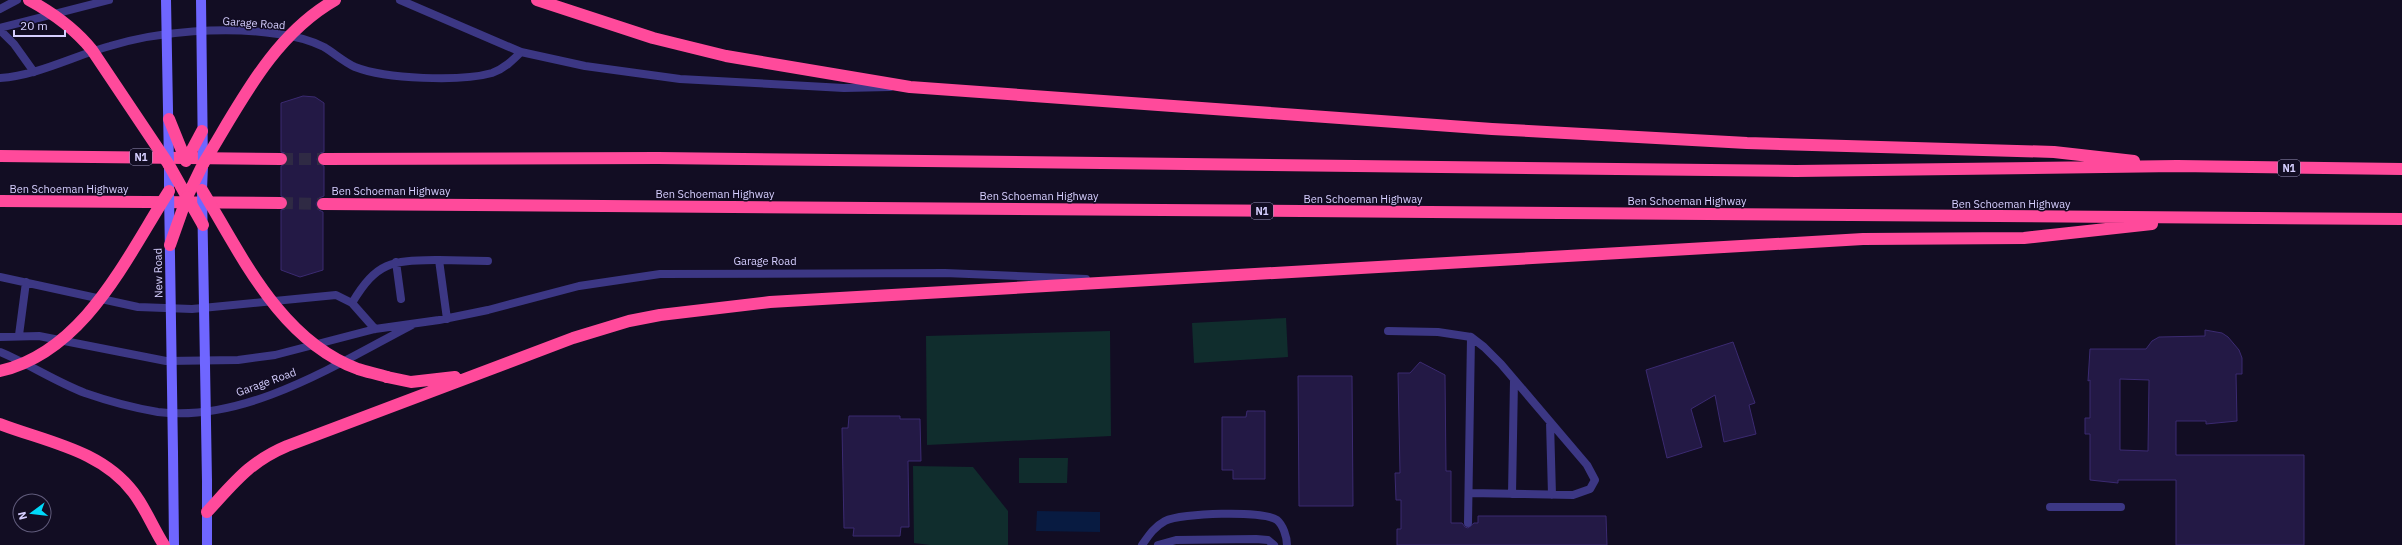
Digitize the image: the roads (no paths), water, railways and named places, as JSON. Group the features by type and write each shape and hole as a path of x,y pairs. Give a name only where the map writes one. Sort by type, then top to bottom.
{"highway":[{"path":"30,0 48,11 81,36 92,50 169,165 203,225"},
{"path":"170,245 187,197 203,164 277,47 312,13 334,0"},
{"path":"538,1 653,38 726,56 910,86 1492,129 1747,143 2054,152 2177,166"},
{"path":"168,119 195,179 262,289 277,308 300,331 326,351 357,368 387,377 419,381 482,372"},
{"path":"0,371 32,360 48,351 88,315 177,179 202,130"},
{"name":"N1","path":"0,156 281,159"},
{"name":"N1","path":"324,159 658,158 1796,170 2177,166 2402,169"},
{"name":"Ben Schoeman Highway","path":"0,201 281,203"},
{"name":"Ben Schoeman Highway","path":"324,204 2402,219"},
{"path":"206,512 239,476 268,454 573,338 628,321 709,308 770,302 1863,239 2024,238 2064,236 2201,218"},
{"path":"0,424 75,450 108,467 133,492 164,545"}],"main road":[{"name":"New Road","path":"166,0 174,545"},
{"path":"201,0 207,545"}],"lane":[{"path":"0,8 17,0"},
{"path":"34,72 14,44 0,29 109,0"},
{"path":"400,0 521,52 585,66 680,79 844,88 910,86"},
{"name":"Garage Road","path":"0,78 34,72 108,46 131,40 176,32 253,32 301,38 323,47 353,66 390,75 474,77 494,72 509,64 521,52"},
{"path":"439,260 446,319"},
{"path":"352,303 369,277 376,271 396,262 439,260 488,261"},
{"path":"396,262 401,299"},
{"name":"Garage Road","path":"0,337 19,335 39,336 166,361 200,362 238,360 275,355 375,328 446,319 488,310 579,286 660,274 716,272 995,274 1117,282"},
{"path":"0,277 132,306 159,309 192,309 293,300 323,295 336,295 352,303 375,328"},
{"path":"19,335 26,282"},
{"name":"Garage Road","path":"0,352 90,394 158,412 196,412 240,404 293,385 322,373 418,322"},
{"path":"1388,331 1438,332 1471,337 1484,347 1514,380 1587,465 1595,480 1590,490 1584,492 1552,495 1469,493"},
{"path":"1468,523 1471,337"},
{"path":"1512,494 1514,380"},
{"path":"1550,422 1552,495"},
{"path":"2050,507 2121,507"},
{"path":"1142,545 1154,528 1167,520 1199,515 1262,515 1277,520 1287,537 1287,545"},
{"path":"1158,545 1176,540 1256,538 1268,540 1274,545"}],"water":[{"path":"1037,511 1100,512 1100,532 1036,531"}],"tunnel":[{"path":"281,159 324,159"},
{"path":"281,203 323,204"}]}
